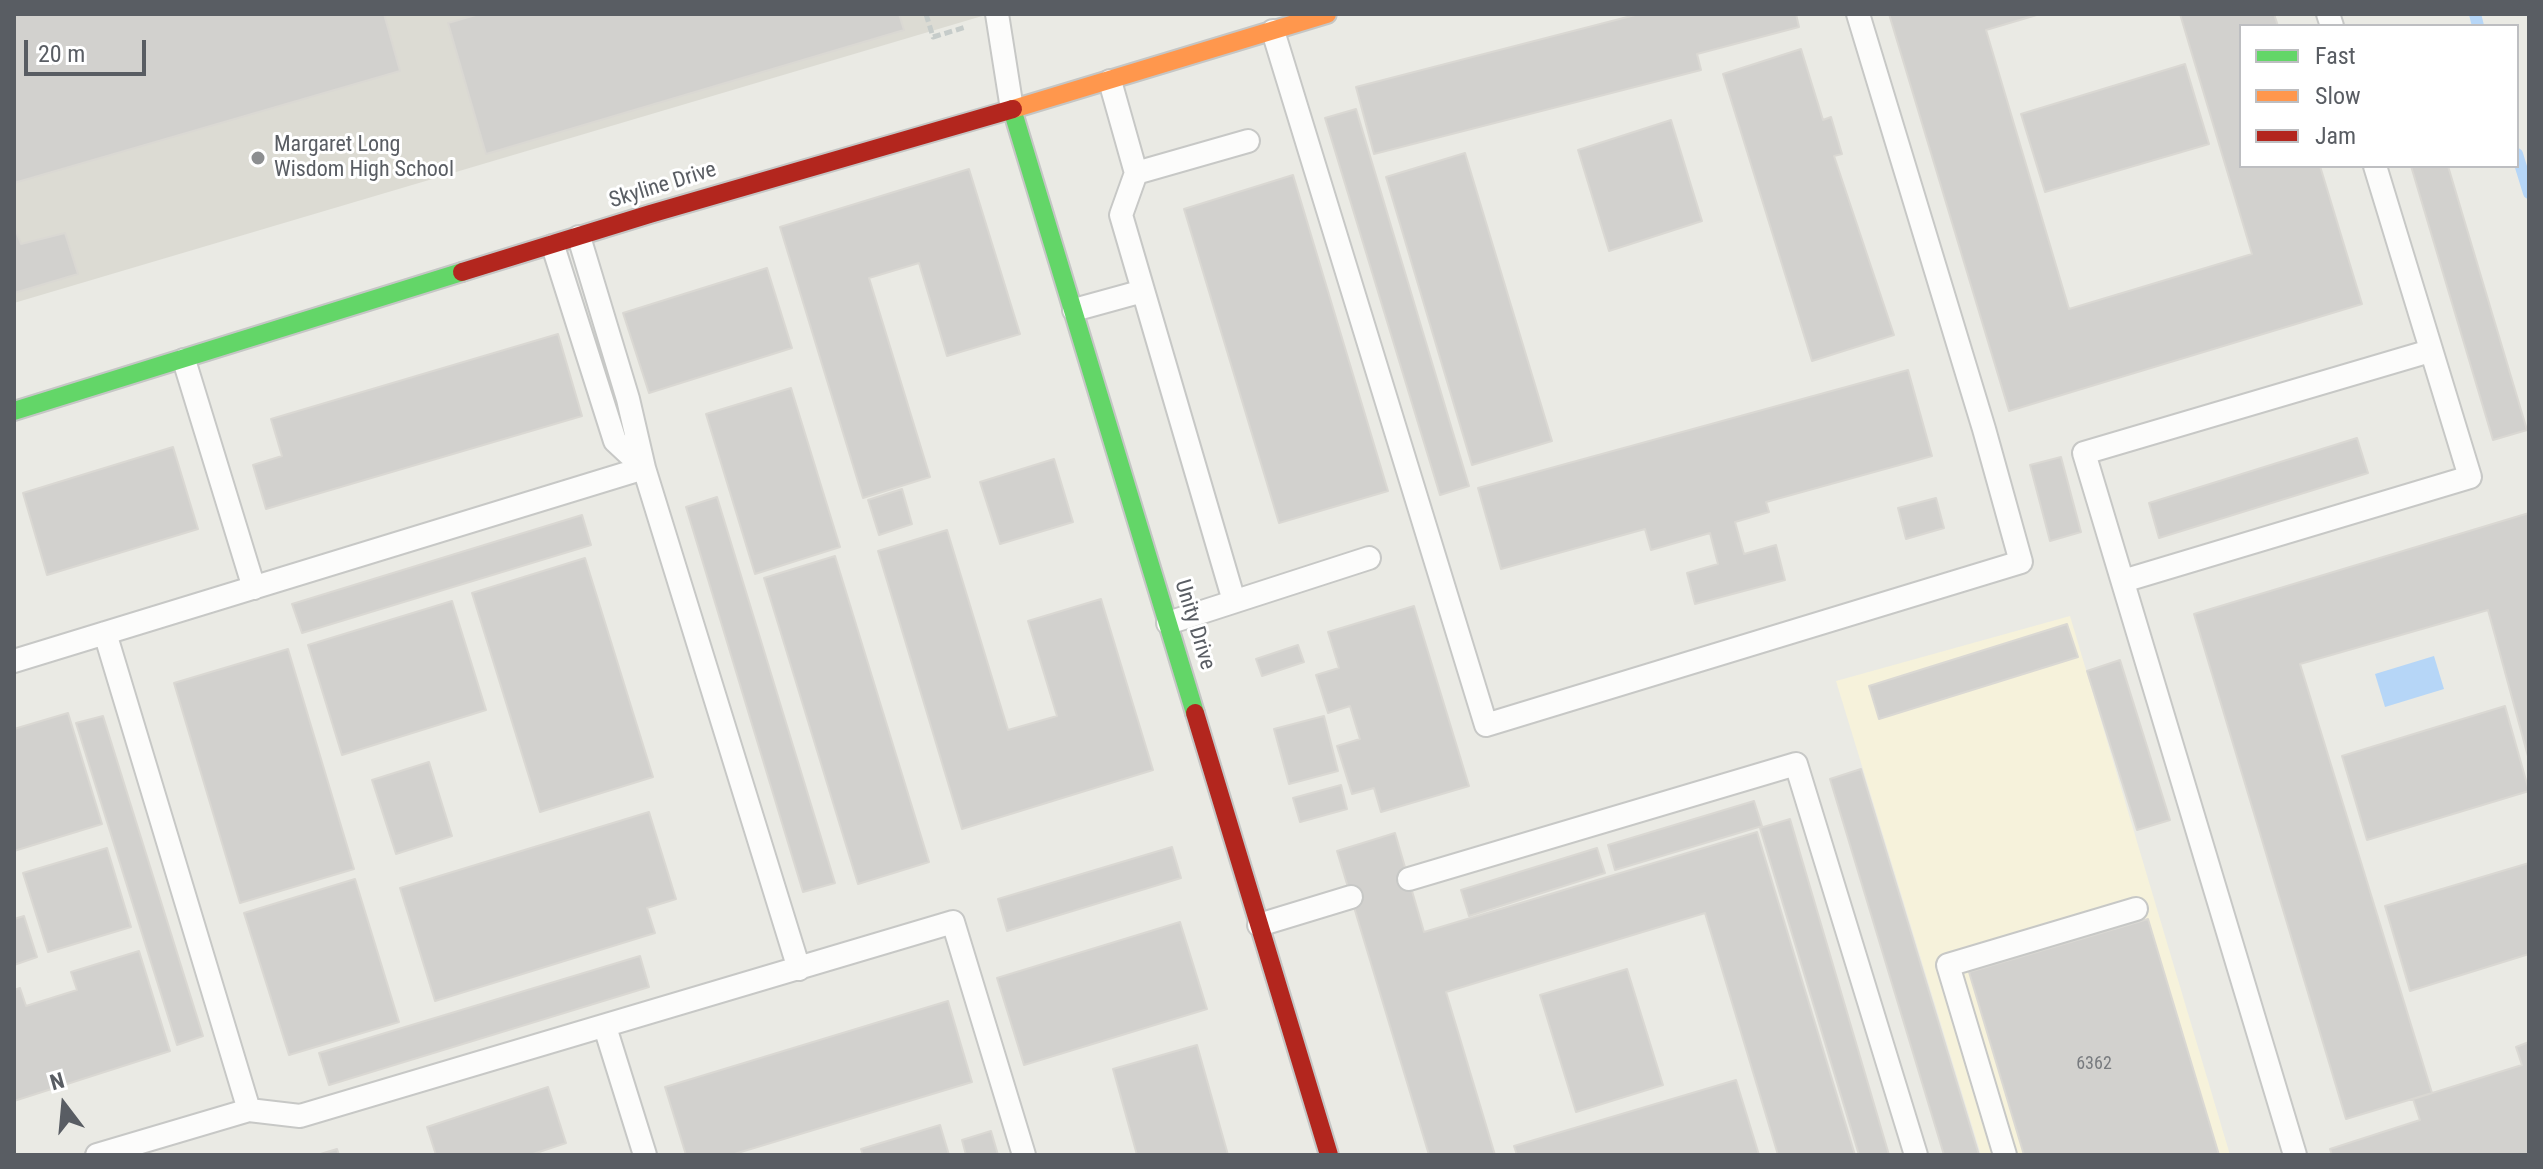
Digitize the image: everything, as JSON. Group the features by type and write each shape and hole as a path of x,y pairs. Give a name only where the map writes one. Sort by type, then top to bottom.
{"street":[{"name":"Skyline Drive","path":"14,411 579,237 1327,14"},
{"name":"Unity Drive","path":"1012,109 1329,1155"}],"lane":[{"path":"997,14 1012,109"},
{"path":"1273,31 1486,725 2021,562 1984,429 1858,14"},
{"path":"1110,81 1136,173 1121,215 1234,601"},
{"path":"1136,173 1248,141"},
{"path":"2123,581 2470,477 2376,168"},
{"path":"579,237 628,399 644,468 799,969"},
{"path":"553,246 615,441 644,468"},
{"path":"1074,310 1143,291"},
{"path":"2295,1155 2084,453 2430,351"},
{"path":"184,360 254,588"},
{"path":"14,661 644,468"},
{"path":"1168,623 1369,558"},
{"path":"105,633 249,1110"},
{"path":"1409,879 1796,764 1916,1155"},
{"path":"1259,925 1351,897"},
{"path":"2005,1155 1948,965 2136,909"},
{"path":"97,1155 249,1110 300,1116 953,922 1024,1155"},
{"path":"605,1027 645,1155"}],"path":[{"path":"926,14 933,37"}],"shaded area":[{"name":"Margaret Long Wisdom High School","path":"14,14 989,14 14,303"},
{"path":"2070,616 2230,1155 1981,1155 1836,681"}],"water":[{"path":"2434,656 2444,689 2385,707 2375,674"}],"building":[{"path":"14,14 384,14 400,71 14,183"},
{"path":"479,14 899,14 904,30 486,154 448,23"},
{"path":"1639,14 1796,14 1799,27 1697,54 1701,70 1374,154 1356,87"},
{"path":"1889,14 2040,14 1986,30 2069,309 2252,254 2180,14 2274,14 2277,24 2239,24 2239,168 2321,168 2362,304 2009,411"},
{"path":"1801,49 1823,120 1831,117 1842,154 1834,156 1894,335 1812,361 1723,74"},
{"path":"2185,64 2209,144 2045,192 2021,114"},
{"path":"1356,109 1469,486 1440,495 1325,118"},
{"path":"1671,120 1702,221 1609,251 1578,150"},
{"path":"1465,153 1552,441 1472,465 1386,177"},
{"path":"2412,168 2449,168 2527,430 2493,440"},
{"path":"969,169 1020,334 947,356 919,263 869,278 930,477 863,498 780,227"},
{"path":"1293,175 1388,491 1279,523 1184,209"},
{"path":"14,226 21,244 65,233 78,274 14,293"},
{"path":"767,268 792,348 649,393 623,313"},
{"path":"558,334 582,416 266,509 253,465 282,456 271,419"},
{"path":"1908,370 1932,456 1766,502 1769,512 1735,522 1744,554 1776,545 1785,580 1695,604 1687,573 1718,564 1710,533 1651,550 1645,529 1501,569 1478,488"},
{"path":"791,388 840,547 755,574 706,414"},
{"path":"2357,438 2368,473 2159,538 2149,503"},
{"path":"173,447 198,529 47,575 23,493"},
{"path":"2061,457 2081,532 2050,541 2030,465"},
{"path":"1054,459 1073,522 1000,544 980,482"},
{"path":"902,489 912,524 879,535 868,500"},
{"path":"717,497 835,883 803,892 686,507"},
{"path":"1936,498 1944,528 1906,539 1898,508"},
{"path":"2529,513 2529,760 2488,610 2300,664 2432,1093 2346,1119 2194,614"},
{"path":"582,515 591,545 302,633 292,604"},
{"path":"947,530 1008,730 1057,716 1028,621 1101,599 1153,770 962,829 878,551"},
{"path":"835,556 929,862 858,884 764,578"},
{"path":"585,558 653,777 540,812 472,593"},
{"path":"452,601 486,710 342,755 308,645"},
{"path":"1414,606 1469,786 1381,812 1374,788 1352,794 1337,746 1360,739 1350,706 1328,713 1316,675 1339,668 1328,632"},
{"path":"2067,624 2078,657 1879,719 1869,686"},
{"path":"1298,645 1304,662 1262,676 1256,659"},
{"path":"288,649 354,869 240,903 174,683"},
{"path":"2120,660 2170,820 2137,830 2087,671"},
{"path":"2505,706 2529,791 2367,840 2342,756"},
{"path":"68,713 102,824 14,851 14,729"},
{"path":"103,716 203,1036 177,1045 76,723"},
{"path":"1324,716 1338,771 1289,784 1274,729"},
{"path":"429,762 452,836 396,854 372,780"},
{"path":"1861,769 1979,1155 1944,1155 1830,779"},
{"path":"1341,785 1347,809 1300,822 1293,798"},
{"path":"1754,801 1762,826 1615,870 1608,845"},
{"path":"649,812 676,899 647,908 655,933 435,1001 400,888"},
{"path":"1790,819 1889,1155 1859,1155 1760,828"},
{"path":"1757,832 1855,1155 1778,1155 1705,913 1446,992 1495,1155 1429,1155 1337,851 1395,833 1424,932"},
{"path":"1172,847 1181,878 1007,931 998,899"},
{"path":"107,848 131,927 48,952 23,873"},
{"path":"1597,848 1605,873 1469,916 1461,890"},
{"path":"2529,863 2529,954 2410,991 2385,906"},
{"path":"355,879 399,1022 289,1055 244,913"},
{"path":"24,916 37,957 14,965 14,919"},
{"path":"2148,919 2219,1155 2024,1155 1969,972"},
{"path":"1180,922 1207,1009 1024,1065 997,978"},
{"path":"139,951 170,1051 14,1101 14,990 20,988 26,1006 77,990 71,972"},
{"path":"640,956 649,987 329,1085 319,1053"},
{"path":"1627,969 1663,1085 1576,1112 1540,995"},
{"path":"948,1001 972,1082 731,1155 686,1155 665,1087"},
{"path":"2529,1042 2529,1155 2332,1155 2330,1149 2420,1120 2413,1099 2522,1065 2516,1047"},
{"path":"1197,1045 1228,1155 1137,1155 1113,1069"},
{"path":"1736,1080 1759,1155 1517,1155 1514,1146"},
{"path":"548,1087 566,1143 530,1155 436,1155 427,1127"},
{"path":"940,1125 949,1155 863,1155 861,1149"},
{"path":"991,1131 998,1155 966,1155 962,1140"},
{"path":"337,1149 339,1155 317,1155"}],"waterway":[{"path":"2475,14 2478,24"},
{"path":"2519,160 2529,193"}],"traffic: fast":[{"path":"1012,109 1195,713"},
{"path":"14,411 462,272"}],"traffic: slow":[{"path":"1013,109 1327,14"}],"traffic: jam":[{"path":"462,272 1013,109"},
{"path":"1195,713 1329,1155"}],"place":[{"name":"Margaret Long Wisdom High School","path":"258,158"}]}
